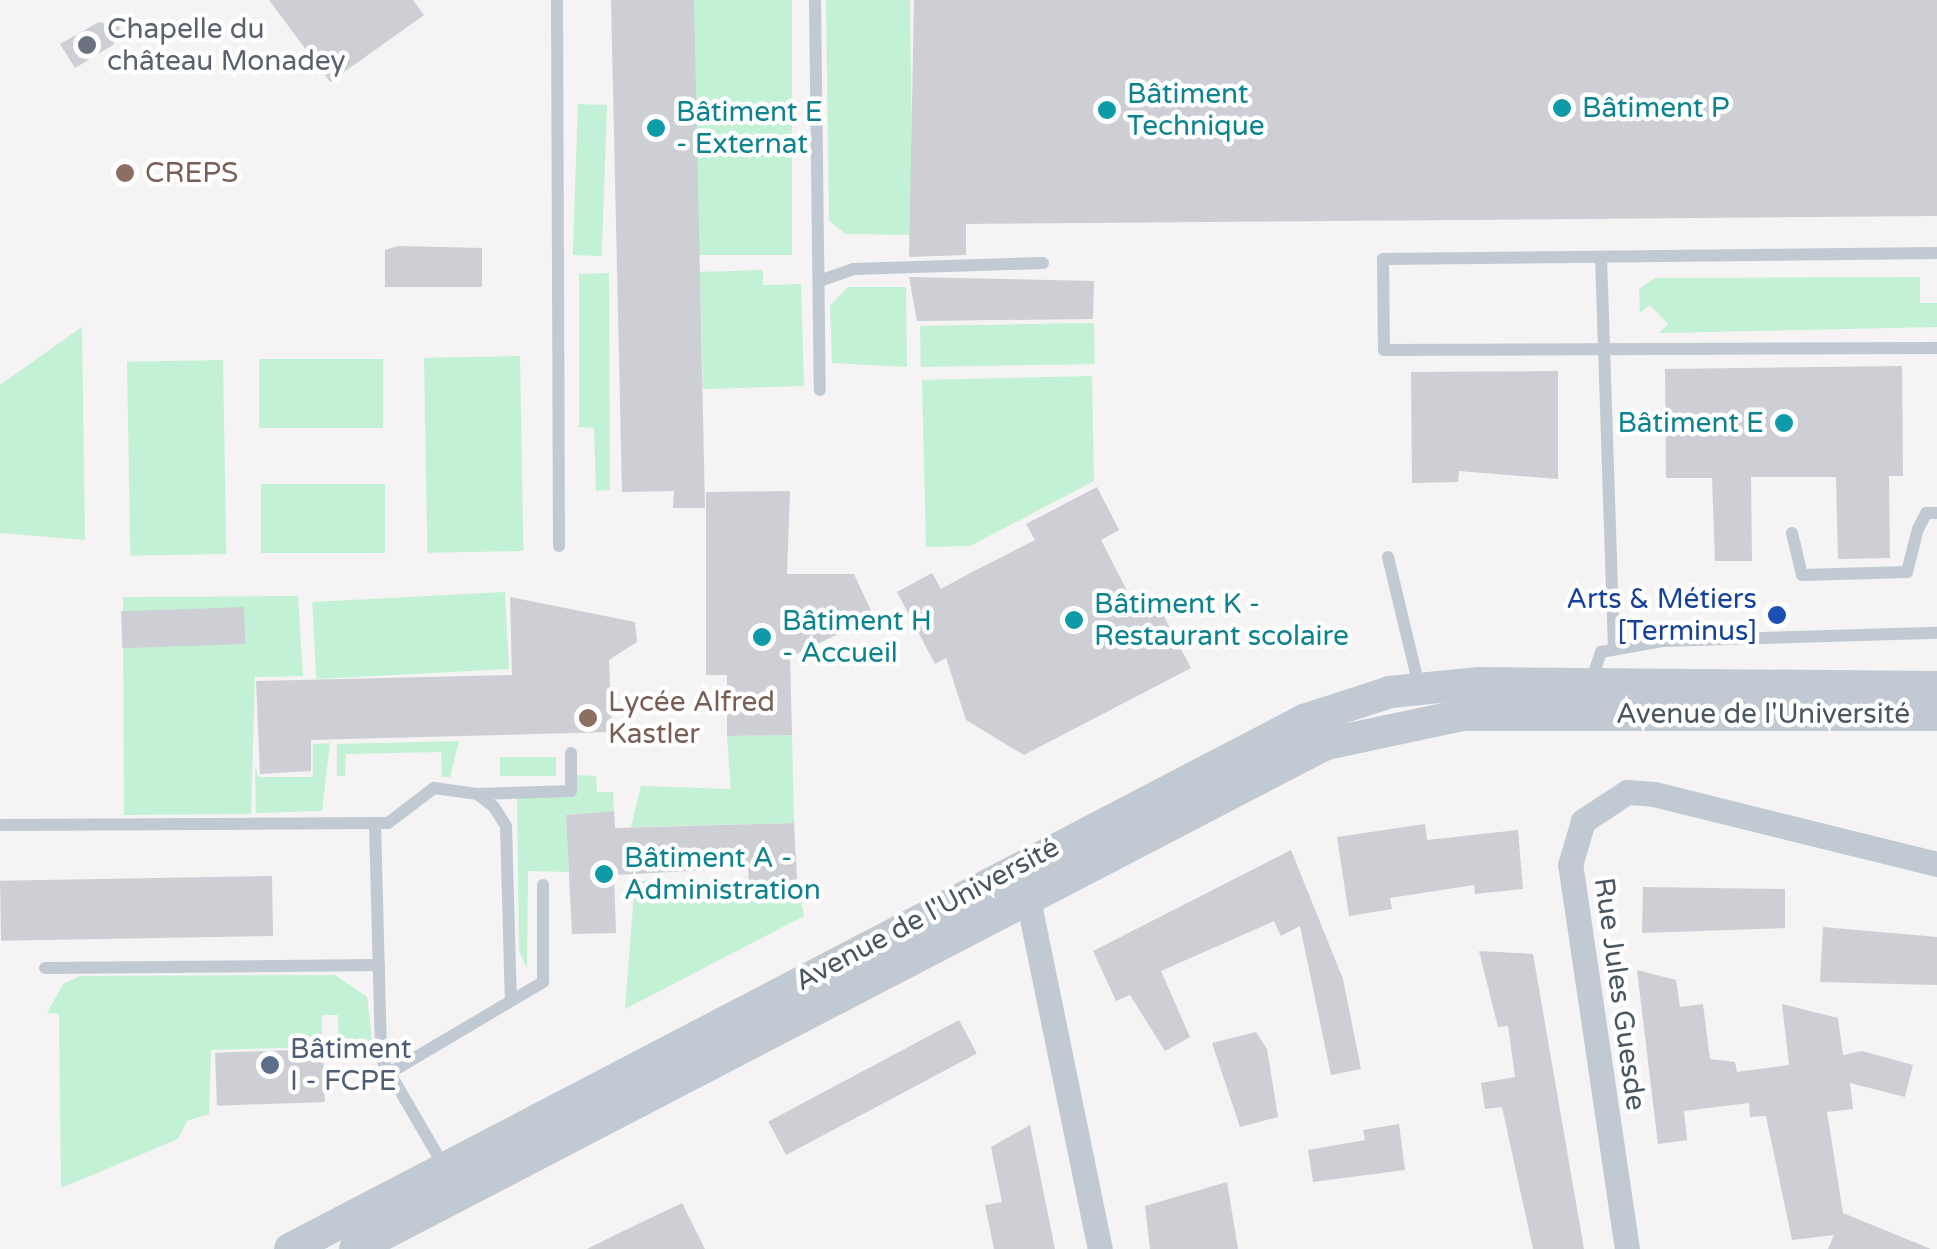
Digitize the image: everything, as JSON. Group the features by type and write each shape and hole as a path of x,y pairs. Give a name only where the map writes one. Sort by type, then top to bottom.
{"street":[{"name":"Avenue de l'Université","path":"290,1249 452,1181 1028,900 1326,744 1424,722 1590,699 1937,687"},
{"name":"Avenue de l'Université","path":"355,1249 452,1181 1304,720 1420,688 1937,715"},
{"path":"1420,688 1424,722"},
{"name":"Rue Jules Guesde","path":"1627,1249 1570,864 1582,821 1616,796 1654,794 1937,864"},
{"path":"1028,900 1100,1249"}],"lane":[{"path":"557,0 559,546"},
{"path":"815,0 820,390"},
{"path":"1937,253 1383,258 1384,350 1937,348"},
{"path":"1601,256 1614,648"},
{"path":"818,281 853,269 1042,263"},
{"path":"1792,532 1802,576 1906,572 1926,513 1937,512"},
{"path":"1388,557 1420,688"},
{"path":"1590,699 1592,664 1614,648 1937,633"},
{"path":"0,825 388,822 434,788 477,794 571,790 572,753"},
{"path":"477,794 506,826 511,1001"},
{"path":"375,823 381,1058 452,1181"},
{"path":"391,1072 544,982 543,885"},
{"path":"45,968 379,964"}],"green space":[{"path":"694,0 792,0 792,255 694,255"},
{"path":"826,0 910,0 913,235 845,234 829,220"},
{"path":"578,104 607,105 602,256 573,255"},
{"path":"763,270 763,285 801,284 804,386 703,389 700,272"},
{"path":"609,273 610,490 596,491 594,428 579,427 579,274"},
{"path":"1920,277 1920,303 1937,303 1937,327 1659,333 1668,324 1650,305 1640,313 1639,289 1655,278"},
{"path":"848,287 906,287 907,367 832,363 830,306"},
{"path":"1094,323 1095,364 921,367 920,326"},
{"path":"82,327 85,540 0,533 0,385"},
{"path":"520,356 523,551 427,553 424,358"},
{"path":"259,359 383,359 383,428 259,428"},
{"path":"223,360 226,554 130,556 127,362"},
{"path":"1092,376 1094,481 970,546 926,547 922,380"},
{"path":"261,484 385,484 385,553 261,553"},
{"path":"505,592 509,669 316,679 312,602"},
{"path":"298,596 303,676 255,677 251,814 124,815 123,597"},
{"path":"792,735 794,823 631,827 641,786 731,789 727,736"},
{"path":"459,741 450,777 442,777 441,752 346,754 345,776 337,776 337,744"},
{"path":"330,743 322,811 256,813 255,765 258,777 313,777 313,744"},
{"path":"500,757 556,757 556,776 500,776"},
{"path":"575,775 596,776 597,792 613,792 614,811 566,815 569,872 528,871 527,968 519,951 517,796 574,794"},
{"path":"797,880 804,916 625,1009 635,881"},
{"path":"335,975 367,997 373,1047 367,1058 339,1059 338,1015 322,1015 322,1047 211,1050 209,1114 187,1121 178,1139 61,1188 59,1014 47,1013 63,984 80,976"}],"building":[{"path":"269,0 413,0 424,15 330,82"},
{"name":"Bâtiment E - Externat","path":"611,0 694,0 705,508 673,508 674,491 622,492"},
{"path":"914,0 1937,0 1937,216 966,224 966,255 909,257"},
{"name":"Chapelle du château Monadey","path":"99,22 120,27 113,45 75,68 60,44"},
{"path":"398,246 482,248 482,287 385,287 385,250"},
{"path":"909,277 1094,281 1093,319 917,321"},
{"name":"Bâtiment E","path":"1902,366 1903,476 1889,476 1890,558 1838,559 1836,477 1751,477 1752,561 1715,561 1712,478 1666,478 1665,369"},
{"path":"1558,371 1558,479 1459,471 1458,482 1412,483 1411,372"},
{"name":"Bâtiment K - Restaurant scolaire","path":"1097,487 1119,530 1101,540 1140,616 1159,607 1191,668 1024,755 966,720 946,658 935,664 897,592 932,573 941,589 1035,540 1026,524"},
{"name":"Bâtiment H - Accueil","path":"790,491 787,574 854,574 874,617 790,657 792,735 727,736 727,675 706,675 706,492"},
{"path":"510,597 635,622 637,642 609,660 612,732 311,740 311,771 260,774 256,681 512,675"},
{"path":"244,607 245,644 122,648 121,611"},
{"name":"Bâtiment A - Administration","path":"614,811 615,828 794,823 797,880 749,882 748,868 614,875 616,933 572,934 566,815"},
{"path":"1425,824 1427,840 1518,830 1523,889 1475,894 1474,885 1390,898 1392,909 1349,916 1337,837"},
{"path":"1291,850 1343,979 1361,1069 1331,1075 1300,926 1281,936 1274,921 1161,971 1190,1037 1165,1051 1130,995 1116,1001 1093,951"},
{"path":"272,876 273,936 1,941 0,881"},
{"path":"1643,887 1785,889 1785,928 1642,933"},
{"path":"1823,927 1937,937 1937,985 1820,982"},
{"path":"1479,951 1533,954 1584,1249 1533,1249 1502,1107 1485,1109 1481,1083 1515,1077 1508,1026 1498,1027"},
{"path":"1637,970 1676,980 1680,1007 1703,1004 1710,1059 1735,1062 1737,1072 1789,1065 1782,1004 1838,1018 1843,1055 1862,1051 1913,1065 1905,1097 1850,1083 1853,1109 1827,1112 1843,1213 1931,1249 1828,1249 1834,1235 1792,1240 1766,1116 1750,1117 1749,1103 1684,1111 1687,1140 1658,1144"},
{"path":"959,1020 977,1054 786,1155 768,1121"},
{"path":"1256,1032 1267,1049 1278,1117 1240,1127 1212,1043"},
{"name":"Bâtiment I - FCPE","path":"323,1049 325,1102 217,1106 215,1053"},
{"path":"1399,1124 1405,1170 1313,1182 1308,1150 1365,1140 1363,1130"},
{"path":"1030,1125 1055,1249 994,1249 985,1205 1002,1202 991,1147"},
{"path":"1227,1182 1238,1249 1150,1249 1145,1206"},
{"path":"682,1203 705,1249 587,1249 642,1222"}],"place":[{"name":"Chapelle du château Monadey","path":"87,45"},
{"name":"Bâtiment P","path":"1562,108"},
{"name":"Bâtiment Technique","path":"1107,110"},
{"name":"Bâtiment E - Externat","path":"656,128"},
{"name":"CREPS","path":"125,173"},
{"name":"Bâtiment E","path":"1784,423"},
{"name":"Arts & Métiers [Terminus]","path":"1777,615"},
{"name":"Bâtiment K - Restaurant scolaire","path":"1074,620"},
{"name":"Bâtiment H - Accueil","path":"762,637"},
{"name":"Lycée Alfred Kastler","path":"588,718"},
{"name":"Bâtiment A - Administration","path":"604,874"},
{"name":"Bâtiment I - FCPE","path":"270,1065"}]}
